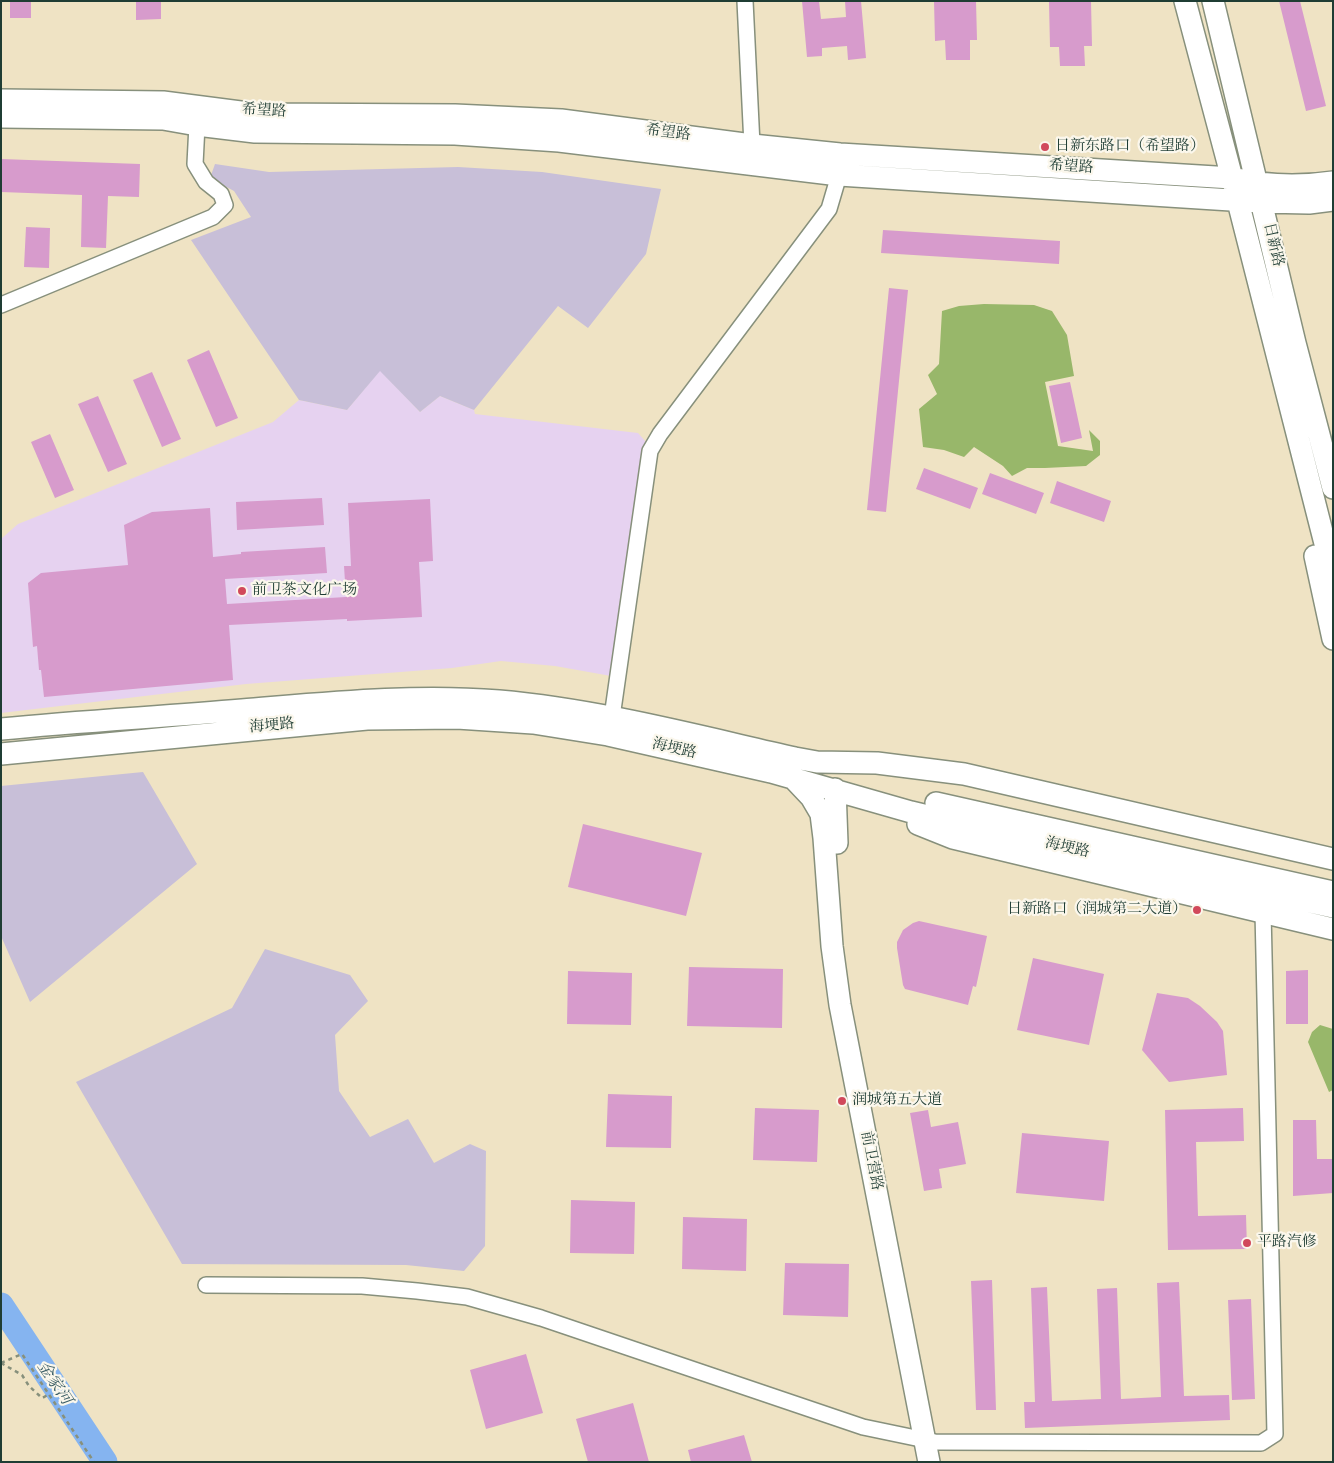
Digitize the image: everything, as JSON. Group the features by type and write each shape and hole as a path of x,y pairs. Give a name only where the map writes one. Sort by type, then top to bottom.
{"main road":[{"name":"日新路","path":"1185,1 1238,200 1333,575"},
{"name":"日新路","path":"1213,1 1295,342 1333,488"},
{"name":"希望路","path":"1,100 164,102 197,116 255,132 454,134 550,141 839,175 1238,200 1287,185 1333,182"},
{"name":"希望路","path":"1,117 162,118 256,114 455,115 561,120 752,145 840,154 1232,178 1260,193 1309,203 1333,200"},
{"path":"1295,342 1333,434"},
{"name":"日新路","path":"1280,369 1314,551 1333,639"},
{"name":"海埂路","path":"1,729 340,701 434,698 565,708 612,717 794,768 835,788 911,812 1333,908"},
{"name":"海埂路","path":"1,754 366,719 457,718 533,723 608,735 771,772 794,768"},
{"path":"818,762 886,777 936,783 1034,802 1152,832 1333,873"},
{"path":"794,768 818,762 877,763 964,774 1333,859"},
{"name":"前卫营路","path":"794,768 821,814 832,946 840,1005 932,1452"},
{"path":"835,788 870,790 976,812 1333,892"},
{"path":"835,788 866,804 953,838 1333,929"},
{"name":"前卫营路","path":"835,788 839,884 851,1001 932,1452"}],"street":[{"path":"745,1 752,145 750,166"},
{"path":"1,305 213,217 225,204 220,194 206,182 195,164 197,116"},
{"path":"612,717 650,451 660,434 829,210 839,175"},
{"path":"206,1285 362,1286 467,1297 541,1318 932,1452 1261,1443 1275,1434 1263,912"}],"path":[{"path":"1,1363 22,1354 94,1462"},
{"path":"1,1363 22,1375 29,1386 42,1398 50,1394"}],"shaded area":[{"path":"215,164 269,172 458,167 542,172 661,189 646,254 588,328 558,306 474,410 440,396 420,412 380,371 347,410 299,400 191,240 251,217 234,191 210,178"},
{"path":"380,370 420,412 440,396 474,410 475,414 638,433 646,442 611,676 555,666 501,661 452,668 246,684 1,713 1,539 18,524 273,422 299,400 347,410"},
{"path":"143,772 197,864 30,1002 1,936 1,786"},
{"path":"265,949 350,975 368,1001 335,1035 339,1091 370,1137 408,1119 434,1163 470,1144 486,1151 485,1246 464,1271 406,1265 182,1264 76,1082 232,1008"}],"green space":[{"path":"984,304 1034,305 1052,311 1067,335 1074,376 1045,382 1058,446 1093,451 1089,430 1100,441 1100,455 1086,466 1027,468 1012,476 1003,466 974,447 964,457 944,450 923,447 919,409 937,394 928,375 939,364 942,311 959,306"},
{"path":"1320,1025 1333,1029 1333,1090 1329,1092 1308,1042 1312,1032"}],"building":[{"path":"10,1 31,1 31,18 10,18"},
{"path":"136,1 161,1 161,19 136,20"},
{"path":"802,1 819,1 821,19 846,17 845,1 861,1 866,58 848,60 847,46 822,48 822,56 807,57"},
{"path":"934,1 976,1 977,40 970,40 970,60 946,60 945,40 935,41"},
{"path":"1091,1 1092,46 1084,46 1085,66 1060,66 1059,47 1050,47 1049,2"},
{"path":"1279,1 1300,1 1326,106 1306,111"},
{"path":"1,159 140,164 139,197 108,196 106,248 81,247 82,195 1,192"},
{"path":"26,227 50,228 49,268 24,267"},
{"path":"883,230 1060,241 1059,264 881,253"},
{"path":"889,288 908,290 886,512 867,510"},
{"path":"209,350 238,418 216,427 187,360"},
{"path":"152,372 181,439 162,447 133,380"},
{"path":"1070,382 1082,438 1061,443 1049,386"},
{"path":"98,396 127,464 108,472 78,404"},
{"path":"50,434 74,490 55,498 31,442"},
{"path":"924,468 978,488 970,509 916,489"},
{"path":"990,473 1044,493 1036,514 982,494"},
{"path":"1057,481 1111,501 1104,522 1050,503"},
{"path":"322,498 324,525 237,530 236,502"},
{"path":"430,499 433,561 419,562 422,617 229,625 233,680 44,697 37,646 33,647 28,583 41,573 128,565 124,525 152,512 210,508 213,557 241,554 241,552 325,547 327,573 225,579 227,604 346,597 344,566 351,566 348,503"},
{"path":"583,824 702,853 686,916 568,887"},
{"path":"919,921 987,936 976,987 973,986 968,1005 905,989 897,942 903,930"},
{"path":"1033,958 1104,974 1089,1045 1017,1030"},
{"path":"689,967 783,969 782,1028 687,1026"},
{"path":"1308,970 1308,1024 1286,1024 1286,971"},
{"path":"568,971 632,973 631,1025 567,1024"},
{"path":"1157,993 1188,998 1217,1022 1223,1031 1227,1075 1169,1082 1142,1050"},
{"path":"608,1094 672,1096 671,1148 606,1147"},
{"path":"755,1108 819,1110 817,1162 753,1160"},
{"path":"1243,1108 1244,1141 1196,1142 1198,1216 1246,1215 1247,1249 1168,1250 1165,1110"},
{"path":"928,1110 931,1127 958,1122 966,1164 939,1169 942,1188 924,1191 910,1113"},
{"path":"1293,1120 1316,1120 1317,1159 1333,1159 1333,1193 1293,1196"},
{"path":"1022,1133 1109,1141 1104,1201 1016,1193"},
{"path":"571,1200 635,1202 634,1254 570,1253"},
{"path":"683,1217 747,1219 746,1271 682,1269"},
{"path":"785,1263 849,1264 848,1317 783,1315"},
{"path":"992,1280 996,1410 976,1410 971,1281"},
{"path":"1179,1282 1184,1396 1229,1395 1230,1420 1025,1428 1024,1402 1035,1402 1031,1288 1047,1287 1052,1401 1101,1399 1097,1289 1117,1288 1121,1399 1161,1397 1157,1283"},
{"path":"1251,1299 1255,1399 1232,1400 1228,1300"},
{"path":"526,1354 543,1413 486,1429 470,1370"},
{"path":"633,1403 649,1462 588,1462 576,1419"},
{"path":"744,1435 752,1462 691,1462 688,1450"}],"waterway":[{"name":"金家河","path":"1,1305 105,1462"}],"place":[{"name":"日新东路口（希望路）","path":"1045,147"},
{"name":"前卫茶文化广场","path":"242,591"},
{"name":"日新路口（润城第二大道）","path":"1197,910"},
{"name":"润城第五大道","path":"842,1101"},
{"name":"平路汽修","path":"1247,1243"}]}
